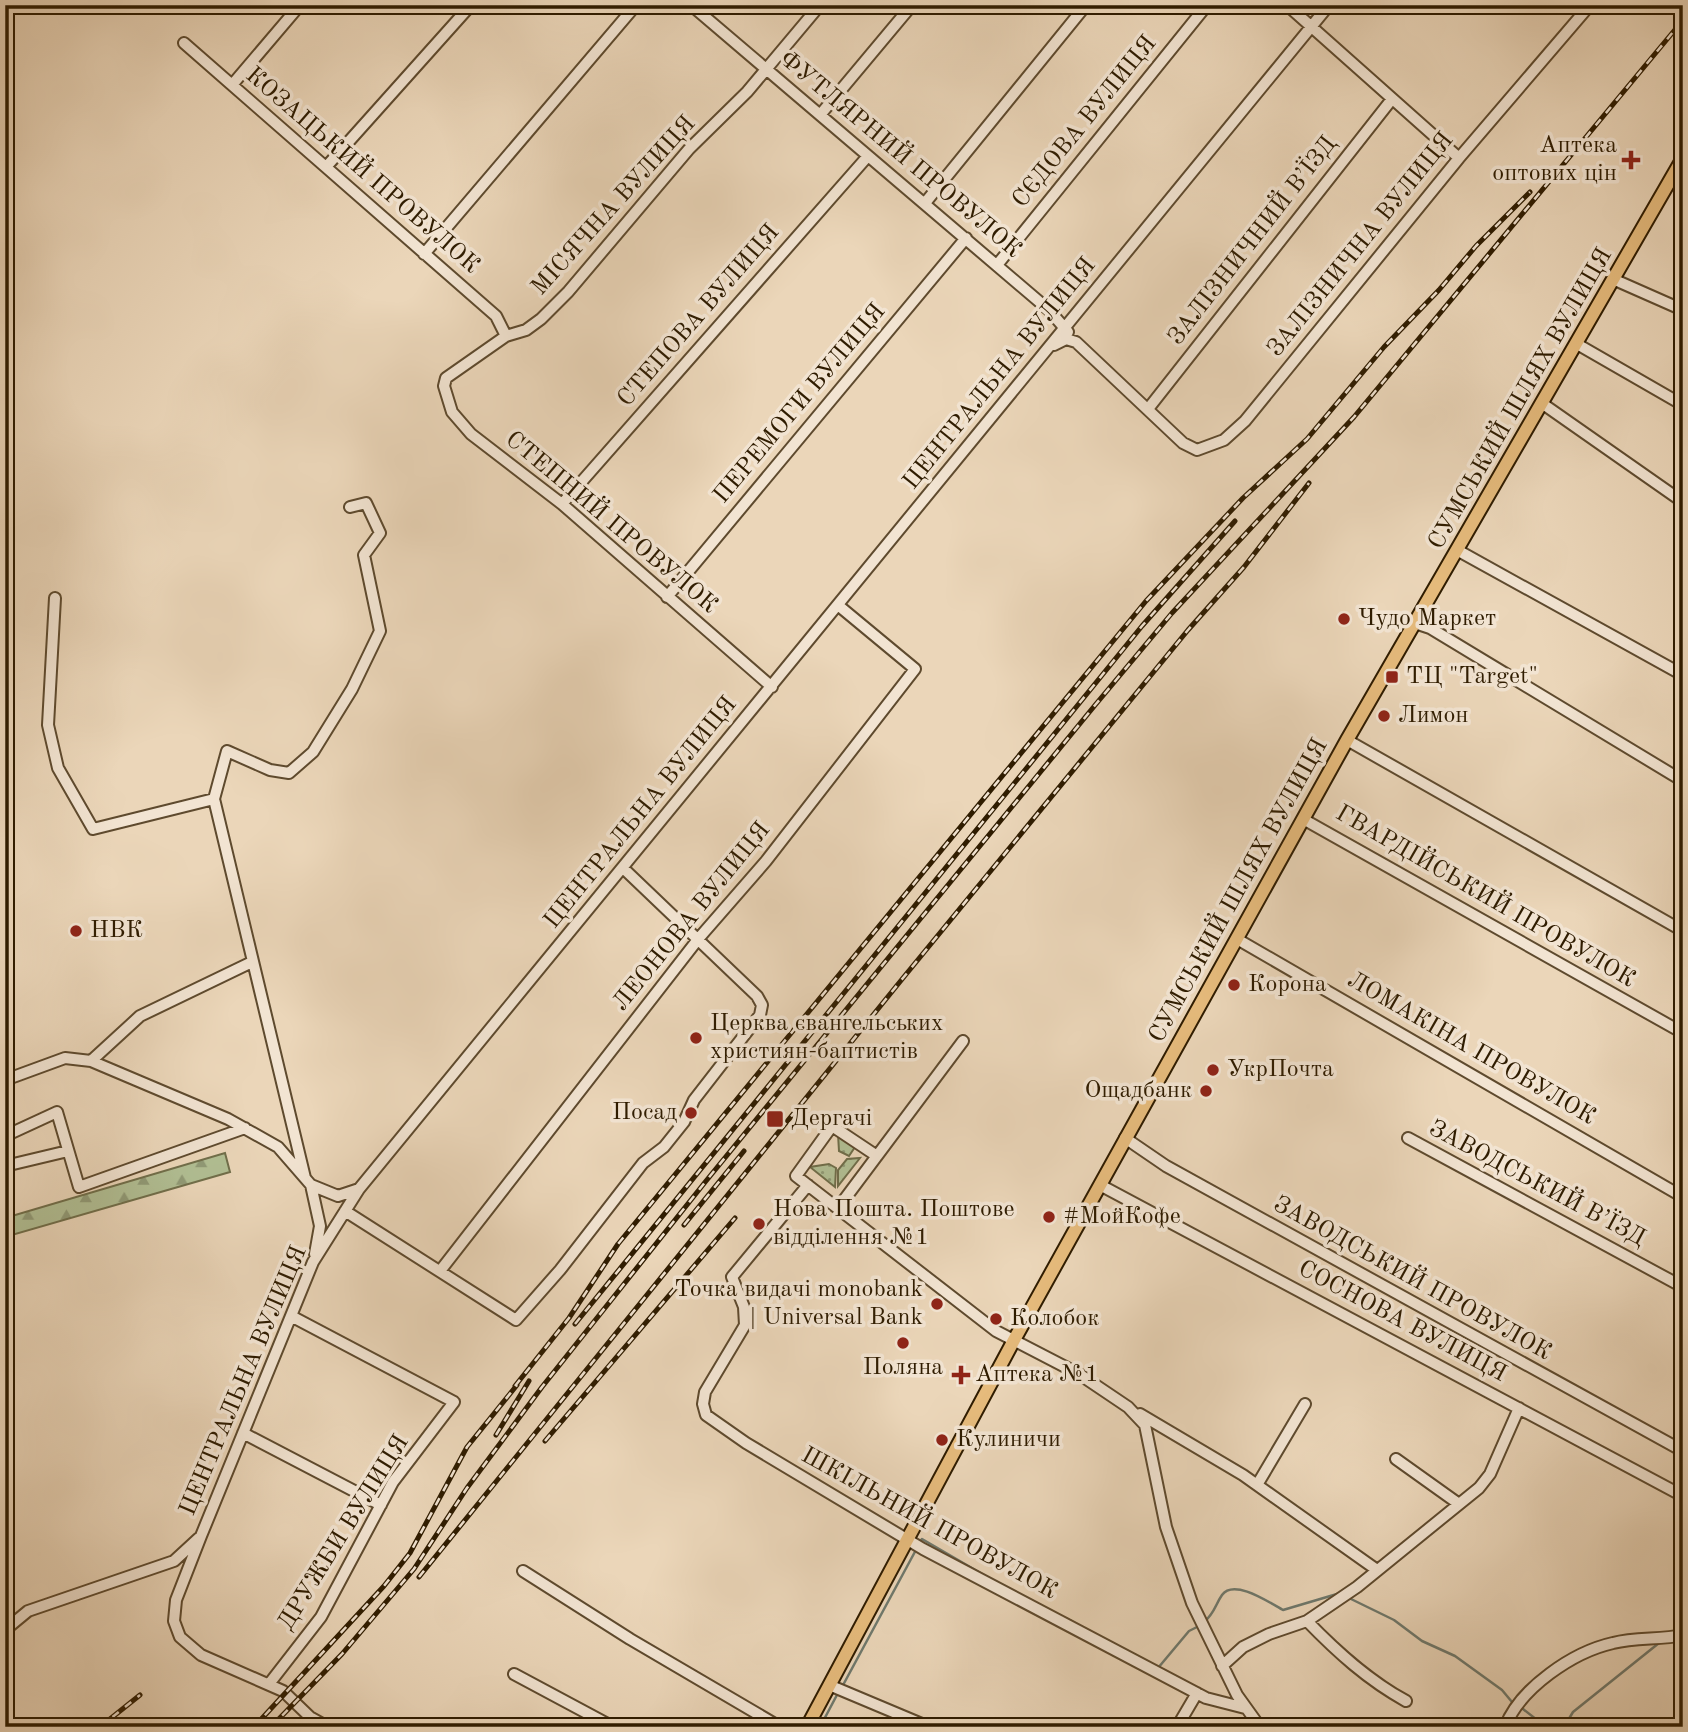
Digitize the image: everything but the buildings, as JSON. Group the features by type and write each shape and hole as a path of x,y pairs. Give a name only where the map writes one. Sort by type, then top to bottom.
{"main road":[{"name":"СУМСЬКИЙ ШЛЯХ ВУЛИЦЯ","path":"807,1727 1014,1340 1347,740 1615,280 1683,158"}],"street":[{"path":"232,85 300,5"},
{"path":"326,167 471,5"},
{"path":"424,254 636,5"},
{"name":"МІСЯЧНА ВУЛИЦЯ","path":"446,378 506,336 526,330 541,319 568,292 689,149 747,92 820,5"},
{"path":"820,115 912,5"},
{"path":"925,203 1086,5"},
{"name":"СЄДОВА ВУЛИЦЯ","path":"997,265 1207,5"},
{"path":"1287,5 1459,158"},
{"name":"ЦЕНТРАЛЬНА ВУЛИЦЯ","path":"328,1727 310,1717 284,1692 201,1655 180,1637 174,1621 176,1600 313,1262 359,1189 1054,345 1064,326 1329,5"},
{"name":"ЗАЛІЗНИЧНА ВУЛИЦЯ","path":"1148,409 1183,443 1197,450 1224,440 1245,421 1459,158 1590,5"},
{"name":"ФУТЛЯРНИЙ ПРОВУЛОК","path":"698,7 765,69 997,265 1148,409"},
{"name":"КОЗАЦЬКИЙ ПРОВУЛОК","path":"184,43 496,316 506,336"},
{"name":"ЗАЛІЗНИЧНИЙ В’ЇЗД","path":"1148,409 1392,99"},
{"name":"СТЕПОВА ВУЛИЦЯ","path":"562,504 868,156"},
{"name":"ПЕРЕМОГИ ВУЛИЦЯ","path":"667,597 966,238"},
{"path":"1615,280 1683,310"},
{"path":"1054,345 1066,339 1076,342"},
{"path":"1577,344 1683,405"},
{"name":"СТЕПНИЙ ПРОВУЛОК","path":"446,378 444,386 452,412 471,434 562,504 772,687"},
{"path":"1543,404 1683,502"},
{"path":"313,1262 320,1226 252,962 214,799 228,751 270,770 289,773 302,764 352,689 380,631 364,555 380,533 366,503 350,507"},
{"path":"1457,550 1683,676"},
{"path":"55,597 48,724 58,768 79,799 88,824 93,829 214,799"},
{"name":"ЛЕОНОВА ВУЛИЦЯ","path":"440,1271 699,938 766,861 915,669 839,606"},
{"path":"1415,623 1430,628 1683,781"},
{"path":"1347,740 1683,931"},
{"name":"ГВАРДІЙСЬКИЙ ПРОВУЛОК","path":"1303,819 1683,1033"},
{"path":"345,1211 440,1271 510,1320 522,1317 643,1163 664,1147 684,1122 694,1100 760,1015 762,1005 757,996 699,938 623,868"},
{"name":"ЛОМАКІНА ПРОВУЛОК","path":"1237,939 1683,1197"},
{"path":"91,1061 140,1016 252,962"},
{"path":"838,1208 963,1041"},
{"path":"5,1080 65,1058 91,1061 245,1128 278,1147 308,1182 338,1196 359,1189"},
{"path":"5,1136 57,1112 79,1187 245,1128"},
{"path":"877,1156 832,1126 796,1176 996,1331 1079,1374 1257,1485 1377,1570"},
{"name":"ЗАВОДСЬКИЙ ПРОВУЛОК","path":"1125,1138 1166,1166 1683,1451"},
{"name":"ЗАВОДСЬКИЙ В’ЇЗД","path":"1408,1138 1683,1287"},
{"path":"5,1167 68,1151"},
{"name":"ШКІЛЬНИЙ ПРОВУЛОК","path":"808,1185 732,1277 744,1307 745,1325 705,1392 703,1404 706,1415 746,1443 907,1539 1197,1693 1245,1708"},
{"name":"СОСНОВА ВУЛИЦЯ","path":"1100,1185 1683,1496"},
{"name":"ДРУЖБИ ВУЛИЦЯ","path":"269,1685 321,1617 393,1482 454,1402 291,1316"},
{"path":"1257,1485 1306,1404"},
{"path":"1128,1407 1145,1425 1166,1527 1202,1623 1222,1667 1245,1708 1260,1727"},
{"path":"1222,1667 1243,1647 1269,1634 1307,1621 1377,1570 1459,1504 1490,1474 1519,1408"},
{"path":"243,1433 381,1505"},
{"path":"1396,1459 1459,1504"},
{"path":"5,1630 28,1611 174,1561 201,1536"},
{"path":"523,1572 630,1639 780,1727"},
{"path":"1307,1621 1383,1689 1406,1701"},
{"path":"1505,1727 1532,1686 1597,1648 1633,1639 1683,1635"},
{"path":"514,1674 613,1727"},
{"path":"829,1685 929,1727"},
{"path":"1177,1727 1197,1693"}],"green space":[{"path":"838,1134 855,1147 849,1156 839,1151"},
{"path":"225,1153 230,1172 5,1237 5,1218"},
{"path":"860,1158 838,1186 838,1170 847,1159"},
{"path":"829,1164 836,1168 835,1187 810,1167"}],"waterway":[{"path":"920,1542 922,1539 989,1578"},
{"path":"842,1687 917,1548"},
{"path":"1204,1622 1228,1590 1243,1590 1283,1610 1337,1594"},
{"path":"1351,1599 1394,1620 1422,1641 1455,1656 1502,1690 1512,1702"},
{"path":"1066,1618 1106,1640"},
{"path":"1158,1668 1189,1631 1199,1626"},
{"path":"1564,1727 1573,1712 1659,1643"},
{"path":"820,1727 838,1693"},
{"path":"1523,1709 1546,1727"}],"railway":[{"path":"271,1727 342,1654 414,1569 467,1488 542,1387 706,1181 1096,704 1172,613 1354,417 1683,20"},
{"path":"515,1386 569,1318 618,1244 1146,601 1243,498 1307,439 1384,347 1439,290 1476,246 1530,192"},
{"path":"419,1577 903,978 1188,630 1244,567 1309,483"},
{"path":"575,1324 1142,626 1235,521"},
{"path":"684,1225 744,1151"},
{"path":"545,1441 735,1218"},
{"path":"496,1435 529,1381"},
{"path":"254,1727 384,1586 410,1553 467,1447 517,1385"},
{"path":"100,1727 140,1695"}],"place":[{"name":"Аптека оптових цін","path":"1631,160"},
{"name":"Чудо Маркет","path":"1344,619"},
{"name":"ТЦ \"Target\"","path":"1392,677"},
{"name":"Лимон","path":"1384,716"},
{"name":"НВК","path":"76,931"},
{"name":"Корона","path":"1234,985"},
{"name":"Церква євангельських християн-баптистів","path":"696,1038"},
{"name":"УкрПочта","path":"1213,1070"},
{"name":"Ощадбанк","path":"1206,1091"},
{"name":"Посад","path":"691,1113"},
{"name":"Дергачі","path":"775,1119"},
{"name":"#МойКофе","path":"1049,1217"},
{"name":"Нова Пошта. Поштове відділення №1","path":"759,1224"},
{"name":"Точка видачі monobank | Universal Bank","path":"937,1304"},
{"name":"Колобок","path":"996,1319"},
{"name":"Поляна","path":"903,1343"},
{"name":"Аптека №1","path":"961,1375"},
{"name":"Кулиничи","path":"942,1440"}]}
